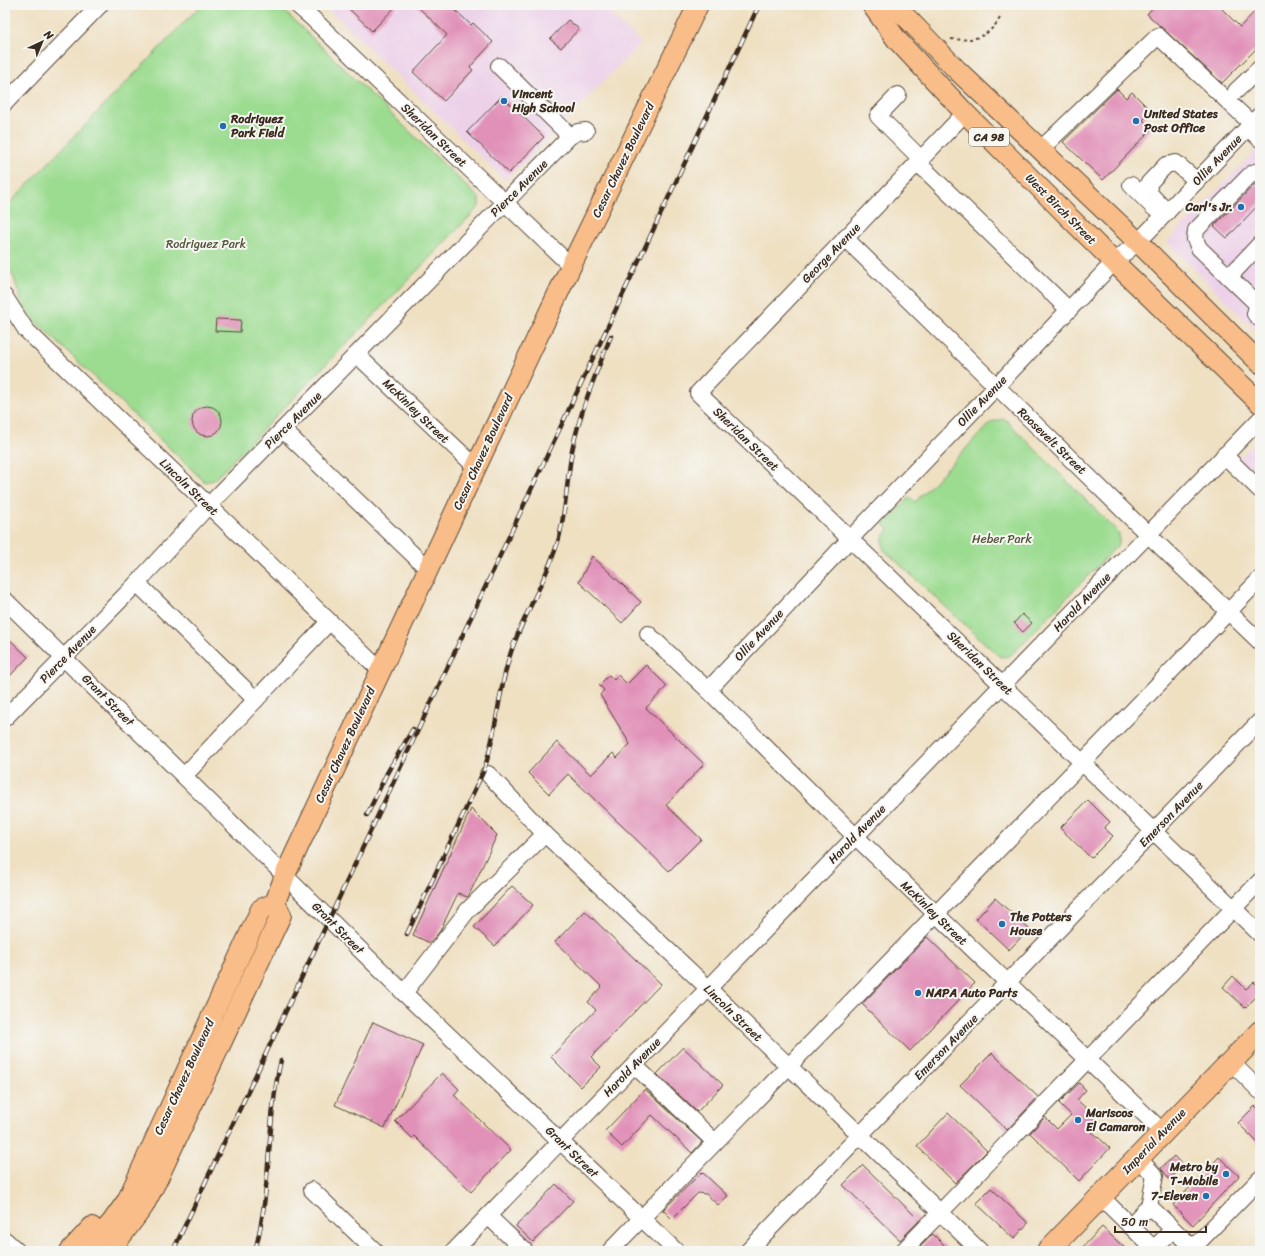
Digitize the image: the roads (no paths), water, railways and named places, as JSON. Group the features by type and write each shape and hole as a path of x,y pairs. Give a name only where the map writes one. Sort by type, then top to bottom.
{"highway":[{"name":"Imperial Avenue","path":"1048,1251 1260,1032"}],"main road":[{"name":"Cesar Chavez Boulevard","path":"87,1251 112,1222 127,1201 261,909 275,902 285,875 380,670 571,266 698,5"},
{"name":"West Birch Street","path":"872,5 897,40 965,113 1114,262 1260,404"},
{"name":"CA 98","path":"891,5 907,18 957,70 1138,242 1260,363"},
{"name":"Cesar Chavez Boulevard","path":"110,1251 143,1208 158,1180 281,915 275,902"},
{"path":"70,1251 110,1203 202,1013 219,1001"}],"street":[{"path":"5,103 100,5"},
{"name":"Sheridan Street","path":"297,5 318,23 571,266"},
{"path":"1041,149 1158,36 1253,122 1260,139"},
{"path":"499,66 570,136"},
{"path":"1236,91 1260,68"},
{"path":"898,95 878,116 919,161 1069,310"},
{"name":"George Avenue","path":"698,393 965,113"},
{"name":"Ollie Avenue","path":"708,690 1114,262 1138,242 1253,122"},
{"name":"Pierce Avenue","path":"5,718 137,583 208,506 357,355 504,202 570,136 586,130"},
{"path":"1165,214 1150,194 1148,184 1166,164 1176,163 1197,180"},
{"path":"1260,173 1255,172 1249,176 1196,230 1195,239 1199,248 1229,276 1257,297 1255,314 1260,319"},
{"path":"1131,185 1165,214"},
{"name":"Roosevelt Street","path":"845,238 996,387 1260,642"},
{"path":"1229,276 1260,244"},
{"name":"Lincoln Street","path":"5,297 26,330 380,670"},
{"name":"McKinley Street","path":"357,355 476,467"},
{"name":"Sheridan Street","path":"698,393 1260,934"},
{"name":"Harold Avenue","path":"454,1251 1260,419"},
{"path":"283,430 428,569"},
{"path":"1224,456 1260,490"},
{"path":"610,1251 1260,579"},
{"path":"137,583 256,700"},
{"name":"Grant Street","path":"5,600 404,993 676,1251"},
{"path":"184,776 329,622"},
{"name":"McKinley Street","path":"648,634 708,690 855,836 1163,1132"},
{"name":"Emerson Avenue","path":"748,1251 1008,984 1260,721"},
{"name":"Lincoln Street","path":"488,774 545,834 789,1066 980,1251"},
{"path":"404,993 468,910 545,834"},
{"path":"903,1251 1260,881"},
{"path":"1231,1062 1260,1091"},
{"path":"634,1065 715,1142"},
{"path":"1130,1226 1149,1206 1155,1176 1138,1158"},
{"path":"1149,1206 1192,1250 1260,1179"},
{"path":"312,1190 375,1251"},
{"path":"1100,1196 1155,1250 1173,1229"},
{"path":"488,1216 525,1251"},
{"path":"5,1240 17,1251"}],"railway":[{"path":"173,1251 759,5"},
{"path":"407,934 484,770 492,741 503,682 511,652 522,623 549,567 559,538 575,436 589,392 611,336"},
{"path":"367,815 387,773 413,729"},
{"path":"255,1251 264,1203 273,1108 281,1060"}],"place":[{"name":"Vincent High School","path":"504,101"},
{"name":"United States Post Office","path":"1136,121"},
{"name":"Rodriguez Park Field","path":"223,126"},
{"name":"Carl's Jr.","path":"1241,207"},
{"name":"The Potters House","path":"1002,924"},
{"name":"NAPA Auto Parts","path":"918,993"},
{"name":"Mariscos El Camaron","path":"1078,1120"},
{"name":"Metro by T-Mobile","path":"1226,1174"},
{"name":"7-Eleven","path":"1206,1196"}],"park label":[{"name":"Rodriguez Park","path":"206,244"},
{"name":"Heber Park","path":"1002,539"}]}
